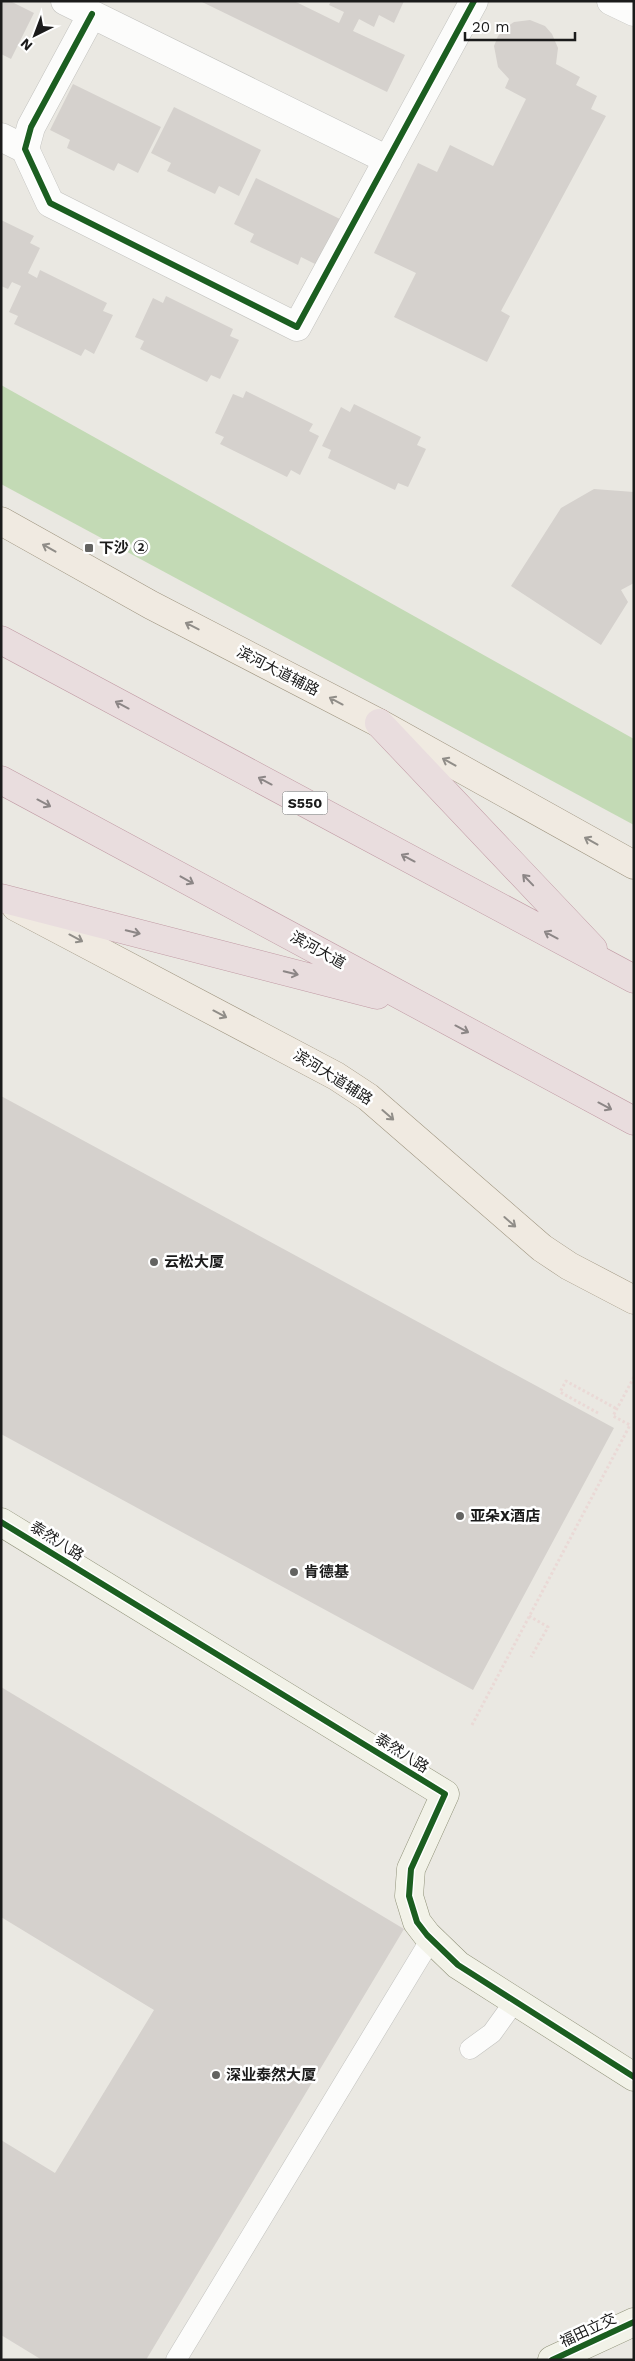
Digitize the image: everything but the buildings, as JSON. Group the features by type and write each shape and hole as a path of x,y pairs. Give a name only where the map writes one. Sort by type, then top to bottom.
{"highway":[{"name":"S550","path":"1,640 634,980"},
{"path":"379,723 610,966"},
{"name":"滨河大道","path":"1,780 634,1122"},
{"path":"1,899 419,1006"}],"main road":[{"name":"滨河大道辅路","path":"1,521 151,605 379,723 634,865"},
{"name":"滨河大道辅路","path":"1,899 336,1076 368,1097 542,1248 569,1266 634,1300"}],"street":[{"path":"65,1 388,160"},
{"path":"92,14 32,127 13,143 50,203 297,327 474,1"},
{"path":"611,1 634,12"},
{"name":"泰然八路","path":"1,1522 444,1794 416,1854 408,1882 412,1909 417,1922 434,1942 458,1964 634,2077"},
{"path":"434,1942 465,1954 634,2058"},
{"name":"福田立交","path":"552,2360 634,2322"}],"lane":[{"path":"176,2360 434,1942"},
{"path":"470,2049 492,2033 515,2001"}],"path":[{"path":"472,1725 630,1425 613,1416 634,1377"},
{"path":"598,1413 560,1392 566,1381 617,1409"},
{"path":"529,1616 548,1627 532,1657"}],"green space":[{"path":"1,385 634,739 634,825 1,484"}],"cycle path":[{"path":"92,14 31,127 25,149 50,203 297,327 474,1"},
{"path":"1,1522 445,1794 411,1869 409,1896 417,1922 427,1935 458,1965 634,2077"},
{"path":"552,2360 634,2322"}],"place":[{"name":"下沙 ②","path":"89,548"},
{"name":"云松大厦","path":"154,1262"},
{"name":"亚朵X酒店","path":"460,1516"},
{"name":"肯德基","path":"294,1572"},
{"name":"深业泰然大厦","path":"216,2075"}]}
